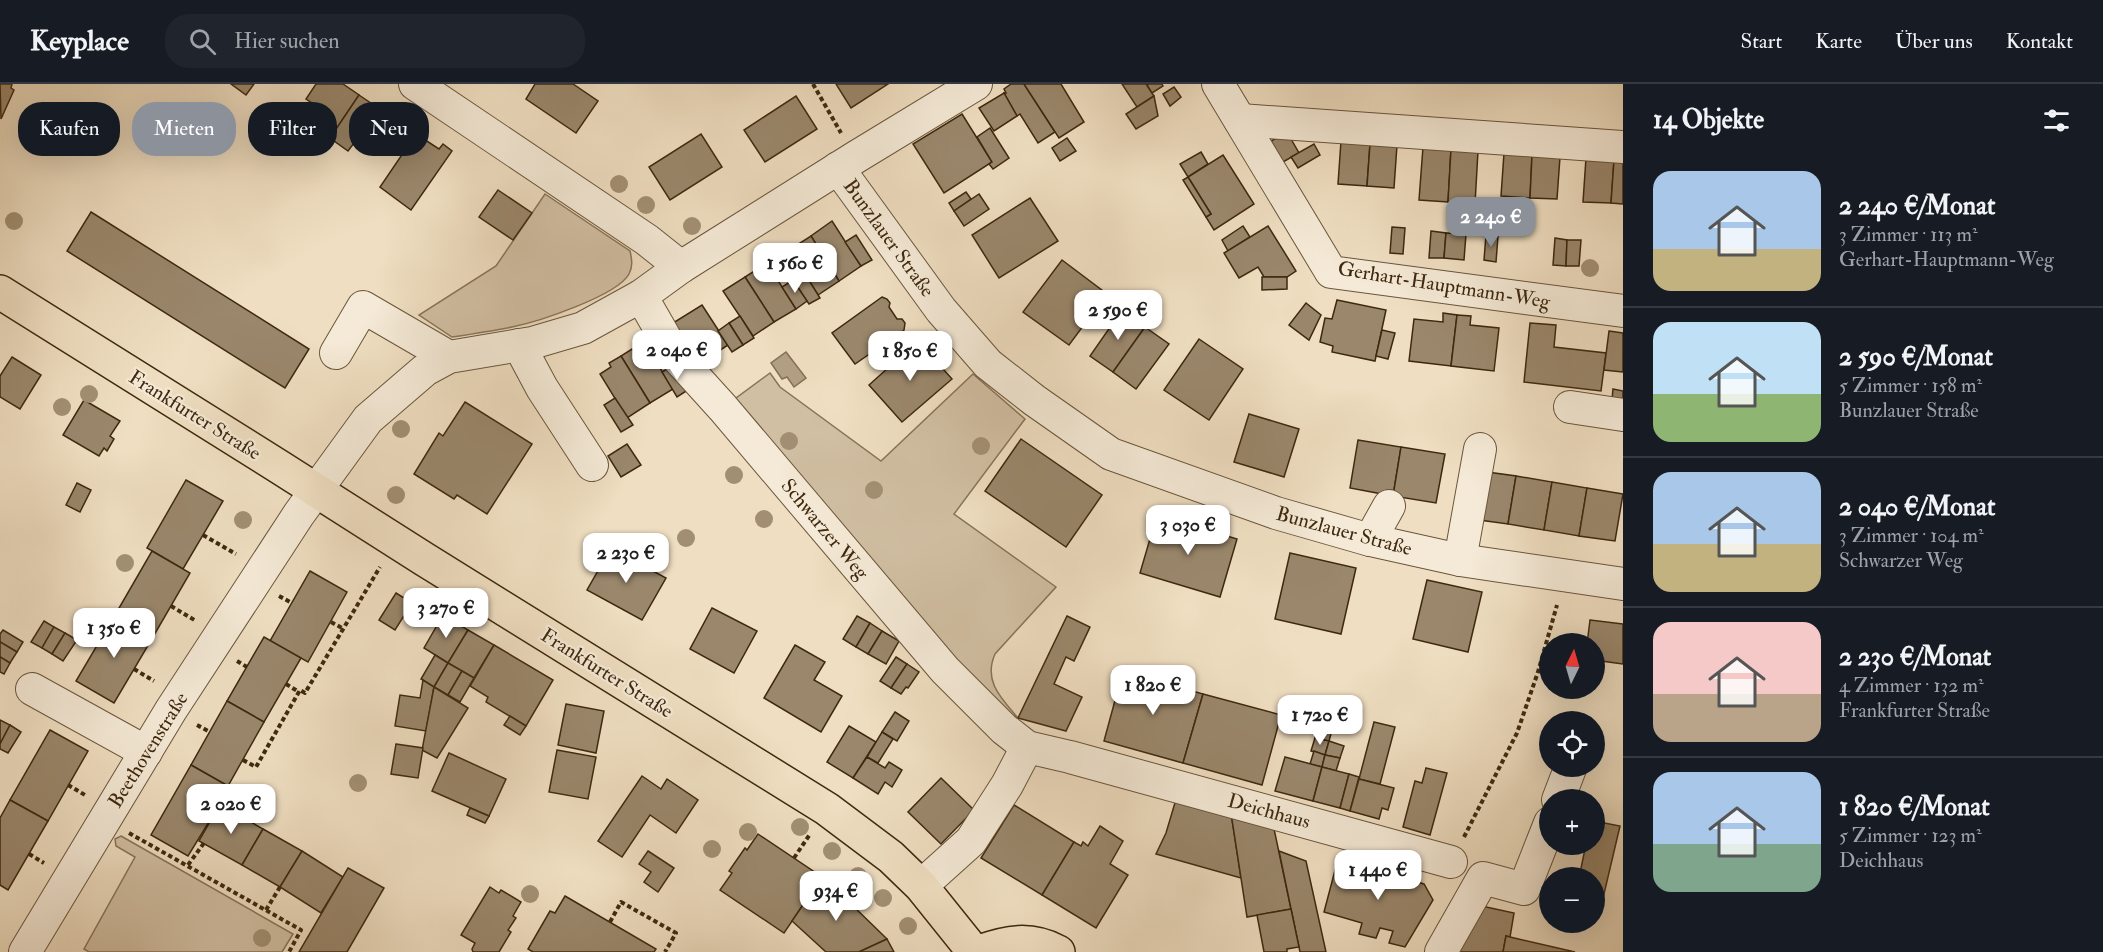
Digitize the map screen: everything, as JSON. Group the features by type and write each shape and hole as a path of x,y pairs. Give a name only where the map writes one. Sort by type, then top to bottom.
{"main road":[{"name":"Frankfurter Straße","path":"0,292 827,809 891,857 921,886 974,952"},
{"path":"979,952 994,946 1022,941 1041,944 1058,952"}],"street":[{"path":"415,84 647,240 681,267"},
{"name":"Beethovenstraße","path":"25,952 146,752 263,570 315,490 368,419 425,370 449,357 519,345 583,328 641,296 681,267 976,84"},
{"name":"Gerhart-Hauptmann-Weg","path":"1218,84 1331,272 1623,311"},
{"path":"1240,120 1623,147"},
{"name":"Bunzlauer Straße","path":"847,162 941,310 988,364 1034,400 1111,454 1276,513 1370,540 1460,560 1623,584"},
{"name":"Schwarzer Weg","path":"641,296 675,355 723,408 945,670 1004,729 1027,747"},
{"path":"336,353 363,307 449,357"},
{"path":"519,345 542,388 592,465"},
{"path":"1570,408 1623,415"},
{"path":"1460,560 1480,449"},
{"path":"1370,540 1389,506"},
{"path":"32,689 146,752"},
{"path":"921,886 971,841 1007,785 1027,747"},
{"name":"Deichhaus","path":"1027,747 1451,862"},
{"path":"1441,952 1483,878 1524,889 1539,851"}],"path":[{"path":"813,84 847,162"},
{"path":"203,535 263,570"},
{"path":"286,684 305,693 396,541"},
{"path":"1451,862 1517,733 1538,672 1565,575"},
{"path":"331,622 342,628"},
{"path":"243,760 256,767 299,692"},
{"path":"105,819 302,930 289,952"},
{"path":"188,866 204,843"},
{"path":"266,910 280,887"},
{"path":"610,922 621,902 676,933 664,952"}],"shaded area":[{"path":"545,194 630,251 631,268 622,282 593,299 557,314 512,327 452,337 419,315 496,266"},
{"path":"786,352 806,378 794,387 787,377 782,379 771,363"},
{"path":"770,373 780,387 881,461 973,374 1025,419 954,514 1056,587 995,654 992,664 991,673 996,689 1018,718 1004,712 971,690 728,404"},
{"path":"121,836 293,934 282,952 89,952 84,949 135,857 116,846 115,839"}],"building":[{"path":"0,84 12,84 11,88 14,90 1,119"},
{"path":"231,84 254,84 246,95"},
{"path":"316,84 343,84 359,95 354,102 349,102 349,110 337,128 337,102 310,102 306,99"},
{"path":"535,84 573,84 598,101 576,133 526,99"},
{"path":"836,84 888,84 851,108"},
{"path":"1011,84 1024,84 1055,132 1038,143 1020,114 1017,116 1004,93 1006,93 1004,89"},
{"path":"1024,84 1061,84 1084,122 1059,138"},
{"path":"1122,84 1146,84 1154,96 1137,107"},
{"path":"1162,84 1163,86 1152,93 1147,85"},
{"path":"1174,87 1181,97 1170,106 1163,94"},
{"path":"1004,93 1017,116 994,131 979,108"},
{"path":"359,95 369,102 354,102"},
{"path":"796,96 817,129 765,162 744,130"},
{"path":"1154,96 1158,116 1136,129 1126,114"},
{"path":"349,110 348,151 337,143 337,128"},
{"path":"962,114 992,162 944,193 913,144"},
{"path":"990,128 1009,158 993,169 989,164 992,162 977,137"},
{"path":"1287,132 1299,153 1283,162 1271,141"},
{"path":"701,134 722,167 670,200 649,167"},
{"path":"1067,138 1076,151 1060,161 1052,148"},
{"path":"1341,141 1370,144 1367,186 1338,184"},
{"path":"429,142 439,149 443,144 452,151 411,210 380,187 401,156 429,156"},
{"path":"1314,144 1320,155 1298,168 1291,157"},
{"path":"1370,144 1397,145 1394,188 1367,186"},
{"path":"1423,147 1451,149 1448,202 1419,200"},
{"path":"1451,149 1478,151 1475,204 1448,202"},
{"path":"1201,152 1208,164 1188,177 1180,164"},
{"path":"1504,153 1532,155 1530,198 1501,196"},
{"path":"1223,155 1254,204 1214,230 1206,217 1211,214 1188,177"},
{"path":"1532,155 1560,157 1557,199 1530,198"},
{"path":"1586,158 1614,160 1611,203 1583,202"},
{"path":"1614,160 1623,161 1623,204 1611,203"},
{"path":"1188,177 1211,214 1206,217 1183,180"},
{"path":"498,190 532,213 513,240 479,217"},
{"path":"966,192 971,199 954,211 949,203"},
{"path":"979,194 989,209 964,226 954,211"},
{"path":"1030,198 1058,241 999,278 972,235"},
{"path":"91,212 309,349 285,388 67,251"},
{"path":"832,221 861,266 839,281 811,236"},
{"path":"1243,226 1250,237 1228,251 1222,240"},
{"path":"1268,226 1296,271 1287,277 1264,277 1258,267 1239,278 1224,253"},
{"path":"1392,227 1405,228 1403,254 1390,253"},
{"path":"1431,231 1446,233 1444,258 1429,258"},
{"path":"1446,233 1466,234 1464,260 1444,258"},
{"path":"856,235 872,260 861,266 845,242"},
{"path":"1486,235 1498,236 1496,262 1484,260"},
{"path":"811,236 839,281 818,295 789,250"},
{"path":"1555,238 1567,240 1566,266 1553,265"},
{"path":"1567,240 1581,240 1579,266 1566,266"},
{"path":"1062,260 1107,294 1069,345 1023,312"},
{"path":"767,263 796,309 774,322 745,277"},
{"path":"745,277 774,322 753,336 723,291"},
{"path":"807,277 820,298 809,304 796,285"},
{"path":"1262,277 1287,277 1287,289 1262,290"},
{"path":"793,280 807,301 796,309 782,287"},
{"path":"882,297 890,303 889,307 897,319 902,319 905,323 904,330 855,364 832,333"},
{"path":"1337,300 1386,310 1375,361 1332,352 1333,346 1320,342 1325,318 1332,319"},
{"path":"1306,303 1321,315 1309,340 1289,325"},
{"path":"702,305 728,345 699,364 673,323"},
{"path":"1122,310 1145,327 1113,372 1090,356"},
{"path":"1443,313 1457,315 1451,366 1409,361 1414,319 1443,322"},
{"path":"1457,315 1471,316 1470,325 1499,328 1494,371 1451,366"},
{"path":"740,316 754,338 743,345 729,323"},
{"path":"729,323 743,345 732,352 718,331"},
{"path":"1530,323 1556,325 1554,347 1606,353 1601,391 1524,382"},
{"path":"1145,327 1169,344 1136,389 1113,372"},
{"path":"1382,330 1395,333 1388,359 1376,356"},
{"path":"1609,331 1623,333 1623,372 1604,370"},
{"path":"1199,339 1243,369 1209,420 1164,390"},
{"path":"918,341 952,379 902,422 869,385"},
{"path":"646,345 673,389 650,403 621,356 632,349 634,352"},
{"path":"621,356 650,403 627,418 600,374 611,367 609,363"},
{"path":"12,357 41,375 20,409 0,397 0,376"},
{"path":"673,365 694,386 677,397 662,372"},
{"path":"1613,389 1623,391 1623,412 1611,410"},
{"path":"615,398 633,425 621,432 604,405"},
{"path":"84,400 120,421 110,436 114,439 107,451 104,448 99,456 63,435"},
{"path":"465,402 532,444 487,514 457,495 454,499 414,474 439,433 443,436"},
{"path":"1249,414 1299,429 1284,477 1234,462"},
{"path":"1021,439 1102,495 1066,547 985,491"},
{"path":"1358,440 1401,447 1393,496 1350,488"},
{"path":"627,444 641,465 621,477 608,456"},
{"path":"1401,447 1445,454 1436,503 1393,496"},
{"path":"1480,471 1516,476 1508,524 1472,519"},
{"path":"1516,476 1552,482 1544,530 1508,524"},
{"path":"186,480 223,501 183,569 147,548"},
{"path":"1552,482 1587,488 1579,536 1544,530"},
{"path":"77,483 91,490 80,512 66,505"},
{"path":"1587,488 1623,494 1615,541 1579,536"},
{"path":"1157,515 1237,539 1220,597 1140,573"},
{"path":"611,548 666,578 642,620 587,590"},
{"path":"152,551 190,573 153,637 115,615"},
{"path":"1290,553 1356,568 1341,634 1275,619"},
{"path":"310,571 347,592 308,662 270,641"},
{"path":"1427,580 1482,592 1468,652 1413,639"},
{"path":"396,593 412,603 395,630 379,620"},
{"path":"712,608 757,631 734,673 690,649"},
{"path":"115,615 153,637 114,703 76,681"},
{"path":"443,615 468,630 448,663 424,648"},
{"path":"857,616 870,623 856,647 843,639"},
{"path":"1067,616 1090,627 1074,661 1066,657 1054,684 1082,697 1066,731 1018,718"},
{"path":"1590,620 1623,624 1623,664 1605,662 1605,633 1588,633"},
{"path":"44,621 54,627 42,648 31,642"},
{"path":"870,623 882,631 868,654 856,647"},
{"path":"54,627 65,633 52,654 42,648"},
{"path":"3,630 23,642 17,652 0,642 0,634"},
{"path":"468,630 494,645 474,678 448,663"},
{"path":"882,631 899,641 886,664 868,654"},
{"path":"65,633 77,640 63,661 52,654"},
{"path":"264,637 301,658 264,722 227,701"},
{"path":"0,642 17,652 10,663 0,657"},
{"path":"494,645 553,680 526,726 486,702 488,697 470,686"},
{"path":"795,645 825,662 814,680 842,696 821,732 764,698"},
{"path":"435,655 448,663 434,687 421,679"},
{"path":"0,657 10,663 4,674 0,672"},
{"path":"896,657 907,664 891,688 880,681"},
{"path":"448,663 462,671 448,695 434,687"},
{"path":"907,664 919,672 901,694 891,688"},
{"path":"1148,669 1166,674 1164,683 1203,694 1183,763 1104,741 1123,671 1146,678"},
{"path":"462,671 474,678 460,702 448,695"},
{"path":"423,680 434,687 426,731 395,726 400,695 420,698"},
{"path":"434,687 468,708 437,758 422,750"},
{"path":"1203,694 1281,715 1262,785 1183,763"},
{"path":"227,701 264,722 228,786 191,765"},
{"path":"566,704 604,711 596,753 558,745"},
{"path":"895,712 909,721 897,741 882,732"},
{"path":"510,716 526,726 520,735 504,725"},
{"path":"0,720 10,725 0,744"},
{"path":"1374,722 1395,727 1380,784 1359,779"},
{"path":"10,725 21,732 8,753 0,749 0,744"},
{"path":"849,726 876,742 853,778 827,762"},
{"path":"1318,727 1332,730 1329,741 1315,738"},
{"path":"50,730 88,751 48,821 10,800"},
{"path":"882,732 893,739 878,763 867,757"},
{"path":"1315,738 1329,741 1325,755 1311,751"},
{"path":"1329,741 1344,746 1340,758 1325,755"},
{"path":"396,744 423,748 418,778 391,774"},
{"path":"557,750 596,757 588,799 549,792"},
{"path":"1314,751 1325,755 1322,767 1310,764"},
{"path":"449,753 506,779 489,816 432,791"},
{"path":"1325,755 1340,758 1336,771 1322,767"},
{"path":"867,757 885,768 889,762 902,770 892,787 885,782 878,794 853,778"},
{"path":"1285,757 1322,767 1313,801 1275,791"},
{"path":"191,765 228,786 220,804 188,856 151,835"},
{"path":"1322,767 1349,774 1340,808 1313,801"},
{"path":"1426,768 1447,773 1430,835 1403,827 1415,781 1422,783"},
{"path":"1349,774 1359,777 1350,811 1340,808"},
{"path":"642,776 661,789 667,779 698,800 676,833 650,815 622,857 598,841"},
{"path":"941,778 974,810 941,844 908,812"},
{"path":"1359,779 1394,788 1388,810 1382,808 1379,819 1350,811"},
{"path":"1177,796 1231,813 1241,878 1156,854 1166,833"},
{"path":"10,800 48,821 8,890 0,885 0,818"},
{"path":"220,804 263,829 242,865 199,841"},
{"path":"1014,805 1074,842 1042,895 981,858"},
{"path":"470,808 489,816 485,823 467,815"},
{"path":"1231,813 1273,824 1291,909 1247,917"},
{"path":"1605,823 1620,826 1605,890 1605,867 1581,867 1584,855 1605,855"},
{"path":"1100,826 1123,841 1110,864 1128,875 1096,928 1042,895 1074,842 1081,846 1083,842 1088,846"},
{"path":"263,829 302,851 280,887 242,865"},
{"path":"758,834 822,877 784,933 720,890 732,873 729,871"},
{"path":"302,851 343,877 321,913 280,887"},
{"path":"648,851 674,868 658,892 644,882 651,872 639,864"},
{"path":"1279,851 1306,861 1326,952 1300,952"},
{"path":"1338,859 1424,884 1433,900 1405,947 1389,943 1393,931 1380,928 1376,938 1359,934 1362,923 1324,912"},
{"path":"348,868 384,888 347,952 299,952"},
{"path":"822,877 887,939 859,952 826,952 792,921"},
{"path":"490,887 499,893 501,890 521,902 513,916 516,918 508,930 511,932 499,952 473,952 475,943 461,935"},
{"path":"565,896 656,949 654,952 533,952 528,949 550,911 555,913"},
{"path":"1477,905 1514,913 1510,937 1506,936 1503,952 1459,952"},
{"path":"1291,909 1299,947 1287,949 1287,952 1264,952 1257,915"},
{"path":"1506,936 1510,937 1575,952 1503,952"},
{"path":"887,939 894,952 859,952"}]}
